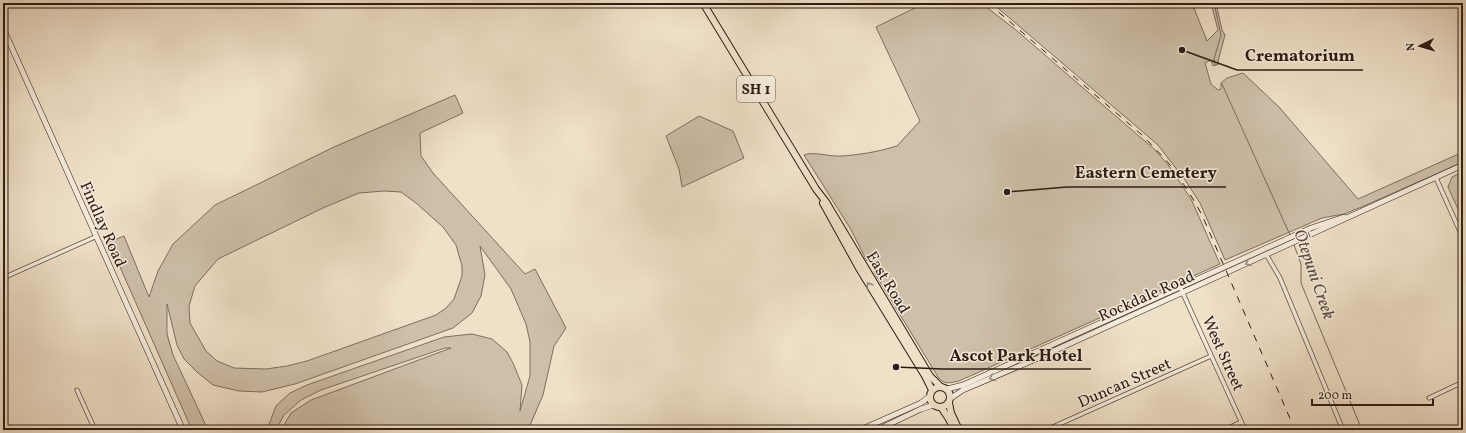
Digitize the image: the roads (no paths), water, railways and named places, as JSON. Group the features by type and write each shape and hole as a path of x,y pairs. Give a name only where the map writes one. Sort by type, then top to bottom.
{"highway":[{"name":"East Road","path":"703,3 816,189 842,241 925,376 931,393"},
{"name":"East Road","path":"816,189 826,202 930,376 941,387"},
{"path":"931,393 936,387 941,387"},
{"name":"SH 1","path":"941,387 947,389"},
{"path":"947,389 951,412 959,430"},
{"name":"SH 1","path":"931,393 931,401 934,405"},
{"path":"941,407 950,400"},
{"path":"934,405 941,407 954,430"}],"main road":[{"name":"Findlay Road","path":"3,28 95,237 183,430"},
{"name":"Rockdale Road","path":"950,400 963,390 1291,244 1463,165"},
{"name":"Rockdale Road","path":"947,389 963,385 1288,238 1317,226 1353,215"},
{"path":"1089,328 1092,333"},
{"path":"860,430 921,403 931,393"},
{"path":"877,430 921,409 934,405"}],"street":[{"path":"1436,178 1463,238"},
{"path":"3,278 95,237"},
{"path":"1262,250 1280,278 1343,430"},
{"name":"West Street","path":"1180,287 1245,430"},
{"name":"Duncan Street","path":"1046,430 1211,356"},
{"path":"1429,398 1463,382"},
{"path":"77,390 95,430"},
{"path":"1224,430 1241,422"}],"waterway":[{"name":"Ōtepuni Creek","path":"1214,3 1221,35 1214,59 1215,65"},
{"name":"Ōtepuni Creek","path":"1222,84 1290,235"},
{"name":"Ōtepuni Creek","path":"1294,245 1301,264 1301,283 1362,430"}],"railway":[{"path":"988,3 1142,135 1175,171 1202,215 1295,430"}],"place":[{"name":"Crematorium","path":"1182,50"},
{"name":"Eastern Cemetery","path":"1007,192"},
{"name":"Ascot Park Hotel","path":"896,367"}]}
